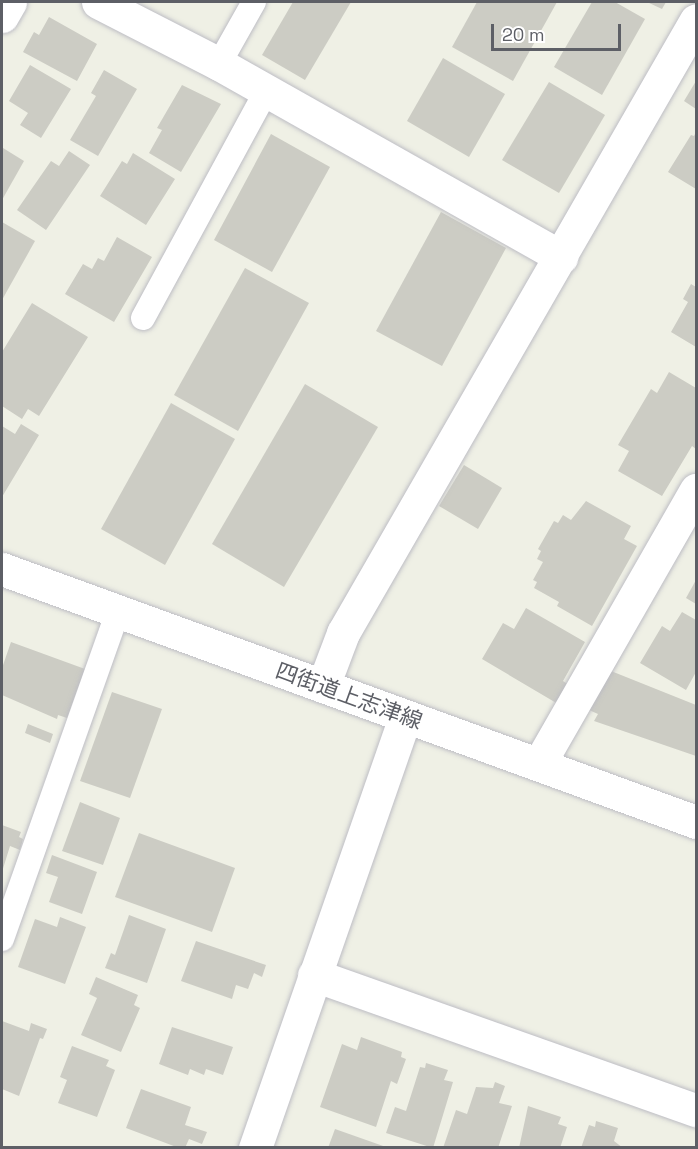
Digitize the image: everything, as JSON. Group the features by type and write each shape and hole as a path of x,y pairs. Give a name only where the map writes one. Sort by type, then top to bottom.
{"street":[{"path":"2,16 10,2"},
{"path":"98,2 219,64 561,256"},
{"path":"323,687 343,633 696,20"},
{"path":"539,765 696,490"},
{"name":"四街道上志津線","path":"2,569 696,822"},
{"path":"255,1148 405,717"},
{"path":"314,975 696,1110"}],"lane":[{"path":"219,64 254,2"},
{"path":"143,318 266,90"},
{"path":"2,939 118,612"}],"building":[{"path":"293,2 351,2 305,80 262,55"},
{"path":"477,2 557,2 513,81 452,47"},
{"path":"592,2 615,2 645,19 602,95 554,67"},
{"path":"647,2 666,2 662,9"},
{"path":"49,17 97,44 77,81 23,52 34,32 39,35"},
{"path":"443,58 505,94 469,157 407,121"},
{"path":"30,65 71,89 41,138 20,125 28,113 9,101"},
{"path":"104,70 137,89 98,156 70,140 96,96 91,93"},
{"path":"696,81 696,109 684,101"},
{"path":"549,82 605,115 559,193 502,160"},
{"path":"182,85 221,104 181,172 149,153 162,130 157,128"},
{"path":"696,132 696,189 668,172 691,135 694,136"},
{"path":"271,134 330,167 272,272 214,240"},
{"path":"3,148 24,161 2,200 2,151"},
{"path":"69,151 90,165 46,230 17,210 51,161 59,166"},
{"path":"133,153 175,179 146,225 100,196 122,161 127,164"},
{"path":"441,212 506,248 442,366 376,331"},
{"path":"2,222 35,241 2,300"},
{"path":"117,237 152,257 114,322 65,294 83,264 92,269 98,258 104,261"},
{"path":"245,268 309,303 238,431 174,395"},
{"path":"691,284 696,287 696,347 671,332 688,302 683,299"},
{"path":"32,303 88,337 39,416 28,409 22,419 2,406 2,352"},
{"path":"669,372 696,388 696,449 692,446 662,496 618,471 629,451 618,445 651,389 657,393"},
{"path":"305,384 378,427 284,587 212,544"},
{"path":"171,403 235,439 165,565 101,529"},
{"path":"21,424 39,435 2,497 2,426 15,434"},
{"path":"464,465 502,488 478,529 439,506"},
{"path":"586,501 631,526 624,539 637,546 592,626 557,606 559,602 534,588 537,582 533,580 543,562 537,559 541,551 538,549 554,521 558,523 563,515 571,520"},
{"path":"696,580 696,604 686,598"},
{"path":"526,608 585,642 563,681 569,685 558,704 482,659 503,623 514,629"},
{"path":"682,612 696,620 696,672 686,690 640,663 662,626 670,631"},
{"path":"11,642 85,669 67,718 58,715 57,719 2,695 2,668"},
{"path":"611,671 696,705 696,756 594,721 598,714 589,710"},
{"path":"112,692 162,709 130,798 80,781"},
{"path":"28,724 53,734 50,743 25,733"},
{"path":"80,802 120,818 103,865 62,851"},
{"path":"2,825 21,832 19,837 23,839 20,850 10,846 2,872"},
{"path":"139,833 235,868 212,932 115,897"},
{"path":"52,855 97,872 82,914 49,902 58,877 46,873"},
{"path":"129,915 166,929 147,983 105,968 111,953 115,955"},
{"path":"60,917 86,927 65,984 18,967 35,919 57,927"},
{"path":"196,941 266,965 262,977 254,973 248,989 236,985 232,999 181,981"},
{"path":"96,977 138,995 134,1005 140,1008 121,1052 81,1035 97,998 89,994"},
{"path":"2,1021 29,1031 31,1023 47,1029 43,1039 40,1038 19,1096 2,1089"},
{"path":"172,1027 233,1047 223,1075 206,1069 204,1075 190,1069 188,1075 159,1064"},
{"path":"361,1037 402,1052 401,1057 406,1059 397,1084 391,1081 376,1127 320,1107 342,1044 357,1050"},
{"path":"72,1046 109,1060 106,1066 115,1070 97,1117 58,1103 67,1080 60,1077"},
{"path":"426,1063 448,1070 444,1080 453,1082 433,1148 386,1133 395,1107 406,1111 420,1067 425,1068"},
{"path":"495,1082 505,1086 499,1103 512,1106 498,1148 443,1148 456,1110 467,1114 476,1087 493,1088"},
{"path":"141,1089 191,1107 185,1125 207,1132 202,1144 189,1139 185,1148 179,1148 126,1128"},
{"path":"528,1106 561,1117 558,1124 567,1127 560,1148 519,1148"},
{"path":"596,1121 618,1128 614,1141 623,1148 581,1148 589,1125 595,1127"},
{"path":"335,1129 386,1147 386,1148 328,1148"}]}
